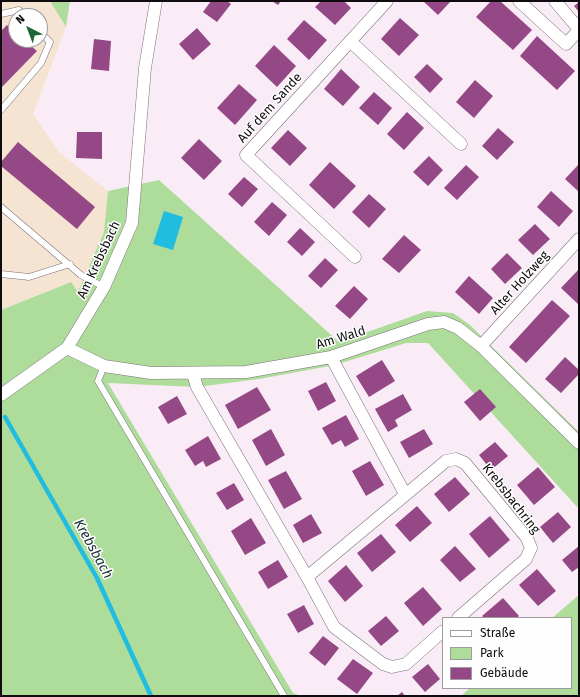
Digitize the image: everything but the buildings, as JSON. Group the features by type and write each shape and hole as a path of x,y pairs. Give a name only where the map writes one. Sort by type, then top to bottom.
{"street":[{"name":"Am Krebsbach","path":"1,396 67,348 104,287 132,222 145,68 156,1"},
{"name":"Auf dem Sande","path":"355,257 246,154 387,1"},
{"path":"519,1 566,44 579,30 554,1"},
{"path":"350,41 461,144"},
{"name":"Alter Holzweg","path":"481,346 579,239"},
{"name":"Am Wald","path":"67,348 104,366 151,373 193,374 246,372 331,357 428,324 444,322 458,328 481,346 579,443"},
{"path":"331,357 406,494"},
{"path":"193,374 197,387 307,577 334,628 383,664 392,668 406,664 442,632"},
{"name":"Krebsbachring","path":"307,577 446,461 456,459 466,463 527,538 531,548 526,559 459,617"}],"lane":[{"path":"1,110 41,64 48,48"},
{"path":"1,206 81,275 104,287"},
{"path":"1,274 28,276 70,264"},
{"path":"104,366 98,381 284,696"}],"shaded area":[{"path":"1,1 50,1 66,27 33,114 59,152 108,191 104,232 78,293 70,282 1,310"}],"green space":[{"path":"50,1 70,1 66,27"},
{"path":"159,180 339,342 427,311 453,313 470,325 579,432 579,509 428,343 406,343 335,365 259,379 197,387 108,383 293,693 301,696 1,696 1,310 71,282 78,292 104,232 108,191"},
{"path":"579,595 579,696 461,696 469,689 572,689 572,617 553,617"}],"water":[{"path":"164,211 183,217 173,250 153,244"}],"waterway":[{"name":"Krebsbach","path":"5,417 97,578 151,696"}]}
